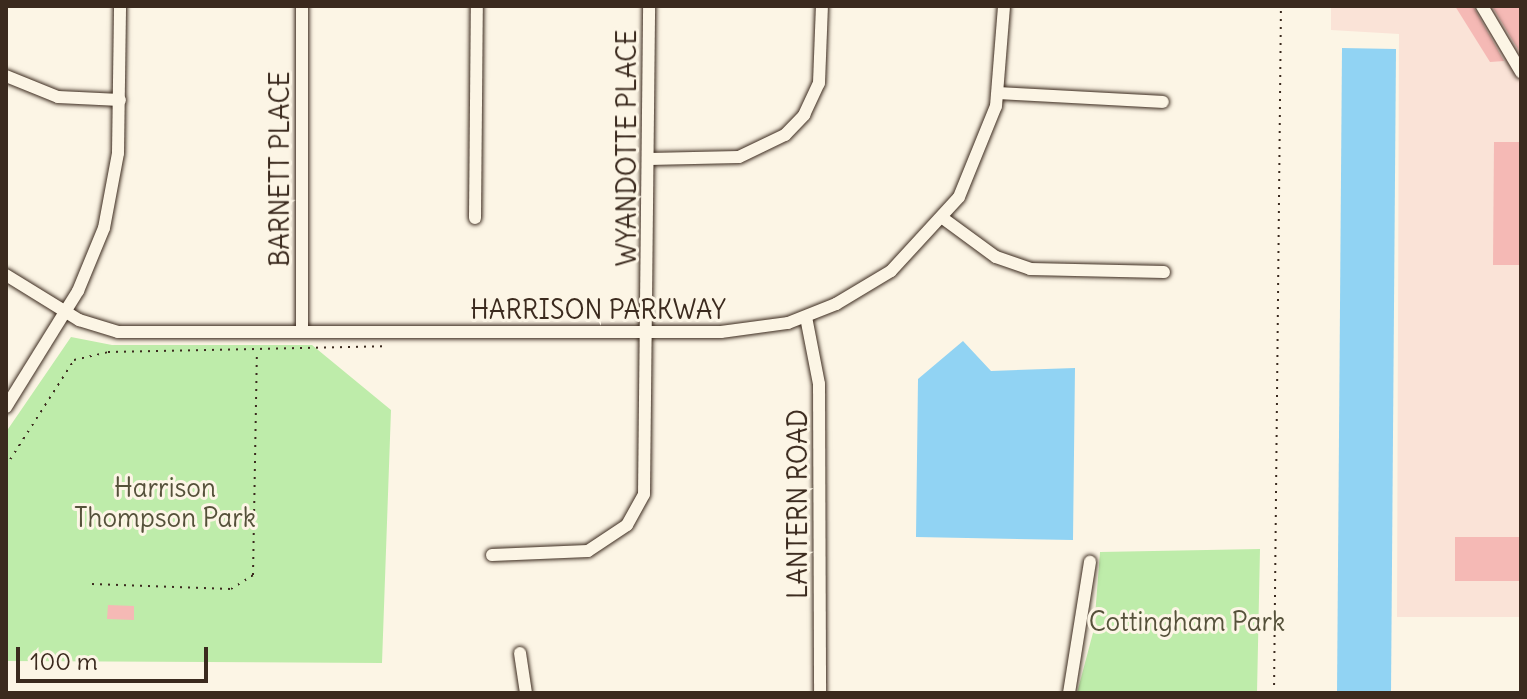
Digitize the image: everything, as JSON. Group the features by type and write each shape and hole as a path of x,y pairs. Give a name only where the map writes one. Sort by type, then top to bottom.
{"street":[{"path":"6,407 65,312 104,228 120,100 120,6"},
{"name":"BARNETT PLACE","path":"302,6 302,331"},
{"path":"475,218 477,6"},
{"name":"WYANDOTTE PLACE","path":"492,555 588,551 632,518 648,477 649,6"},
{"path":"649,159 739,157 767,148 792,129 819,83 822,6"},
{"name":"HARRISON PARKWAY","path":"6,275 65,312 118,332 740,331 806,317 891,271 944,219 983,148 999,93 1004,6"},
{"path":"1482,6 1521,72"},
{"path":"6,76 58,97 120,100"},
{"path":"999,93 1163,102"},
{"path":"944,219 996,257 1030,269 1164,272"},
{"name":"LANTERN ROAD","path":"806,317 819,384 820,693"},
{"path":"1069,693 1090,562"},
{"path":"520,653 526,693"}],"path":[{"path":"1274,693 1281,6"},
{"path":"6,466 74,360 108,352 257,352 384,346"},
{"path":"92,584 231,589 250,580 257,352"}],"shaded area":[{"path":"1331,6 1521,6 1521,617 1397,617 1399,34 1331,30"}],"green space":[{"name":"Harrison Thompson Park","path":"71,337 112,345 312,345 391,410 382,663 6,661 6,432"},
{"name":"Cottingham Park","path":"1260,549 1257,693 1077,693 1094,629 1100,552"}],"water":[{"path":"1342,48 1396,49 1391,693 1337,693"},
{"path":"963,341 991,371 1075,368 1073,540 916,537 918,379"}],"building":[{"path":"1455,6 1473,6 1504,61 1490,62"},
{"path":"1492,6 1521,6 1519,51"},
{"path":"1494,142 1521,142 1521,265 1493,265"},
{"path":"1455,537 1521,537 1521,581 1455,581"},
{"path":"108,605 134,606 134,620 107,619"}]}
